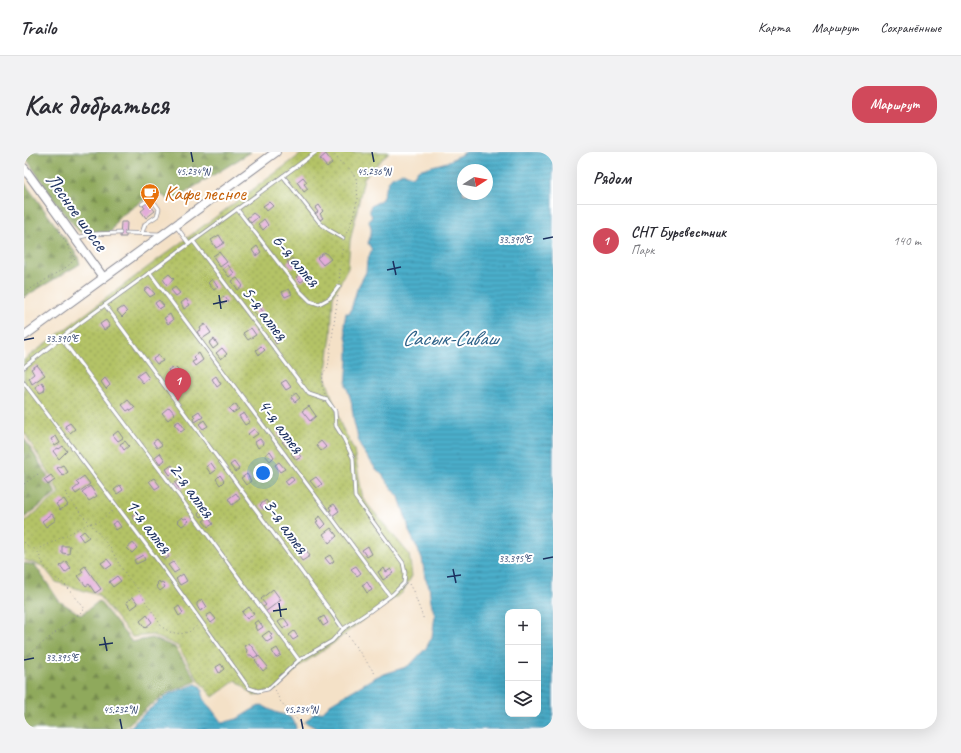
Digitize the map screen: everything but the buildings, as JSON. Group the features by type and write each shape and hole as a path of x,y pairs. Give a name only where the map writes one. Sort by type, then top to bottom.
{"main road":[{"path":"24,336 276,152"},
{"name":"Лесное шоссе","path":"24,168 103,277"}],"lane":[{"path":"24,367 105,305 316,152"},
{"path":"283,176 320,223 344,238"},
{"path":"142,204 151,198 159,209 157,216 145,224 142,233"},
{"name":"6-я аллея","path":"237,209 310,301 319,304 330,298 339,286"},
{"path":"175,225 189,244"},
{"path":"75,238 93,234 120,233"},
{"path":"126,233 162,234"},
{"name":"5-я аллея","path":"193,241 309,394 327,400 335,411 336,426 353,458 355,497 404,563 404,580"},
{"name":"4-я аллея","path":"150,273 390,596"},
{"name":"3-я аллея","path":"105,305 330,609 343,629"},
{"name":"2-я аллея","path":"61,338 300,660"},
{"name":"1-я аллея","path":"24,383 118,508 249,688 258,691 268,689 273,685"},
{"path":"273,685 300,660 332,641 343,629 390,596 404,583 404,580"}],"path":[{"path":"332,152 341,163 348,167 356,178"},
{"path":"24,298 29,290 68,266 75,258 59,230 61,219"},
{"path":"24,484 36,475 43,472"},
{"path":"65,492 82,515 111,549 119,564 162,626 170,632 180,634 189,632 202,622"},
{"path":"37,550 90,523 96,524 118,508"},
{"path":"24,542 29,547 37,550 44,566 55,578 69,589 85,609 24,658"},
{"path":"404,580 410,585 424,620"},
{"path":"343,629 376,675"},
{"path":"273,685 280,701 304,727"}],"green space":[{"path":"24,152 251,152 171,201 156,191 118,218 111,232 80,232 61,210 24,155"},
{"path":"304,152 389,152 364,178 350,241 348,268 333,296 331,336 325,376 341,425 354,450 363,499 409,554 412,576 402,593 301,665 277,689 254,696 236,680 213,697 199,681 178,646 152,635 132,637 98,595 56,582 43,566 24,560 24,522 59,494 52,478 24,432 24,360"},
{"path":"24,182 77,255 80,264 24,297"},
{"path":"24,438 49,478 56,494 24,518"},
{"path":"24,563 35,565 59,601 81,615 99,601 132,642 152,638 175,647 197,681 168,693 148,707 123,729 24,729"}],"water":[{"name":"Сасык-Сиваш","path":"466,152 553,152 553,729 317,729 305,722 314,713 322,712 330,704 372,679 411,664 426,648 432,637 435,616 429,586 425,578 422,558 409,531 399,497 375,468 360,446 354,422 351,400 346,385 348,346 344,325 346,313 350,313 357,289 366,272 367,261 372,250 368,243 371,232 369,222 372,216 370,213 370,207 382,199 390,178 403,172 413,177 418,170 447,162"},
{"path":"196,684 201,687 204,699 222,723 237,719 262,705 293,719 296,729 128,729 147,711 169,694"}],"place":[{"name":"Кафе лесное","path":"150,210"},
{"name":"СНТ Буревестник","path":"178,401"}]}
